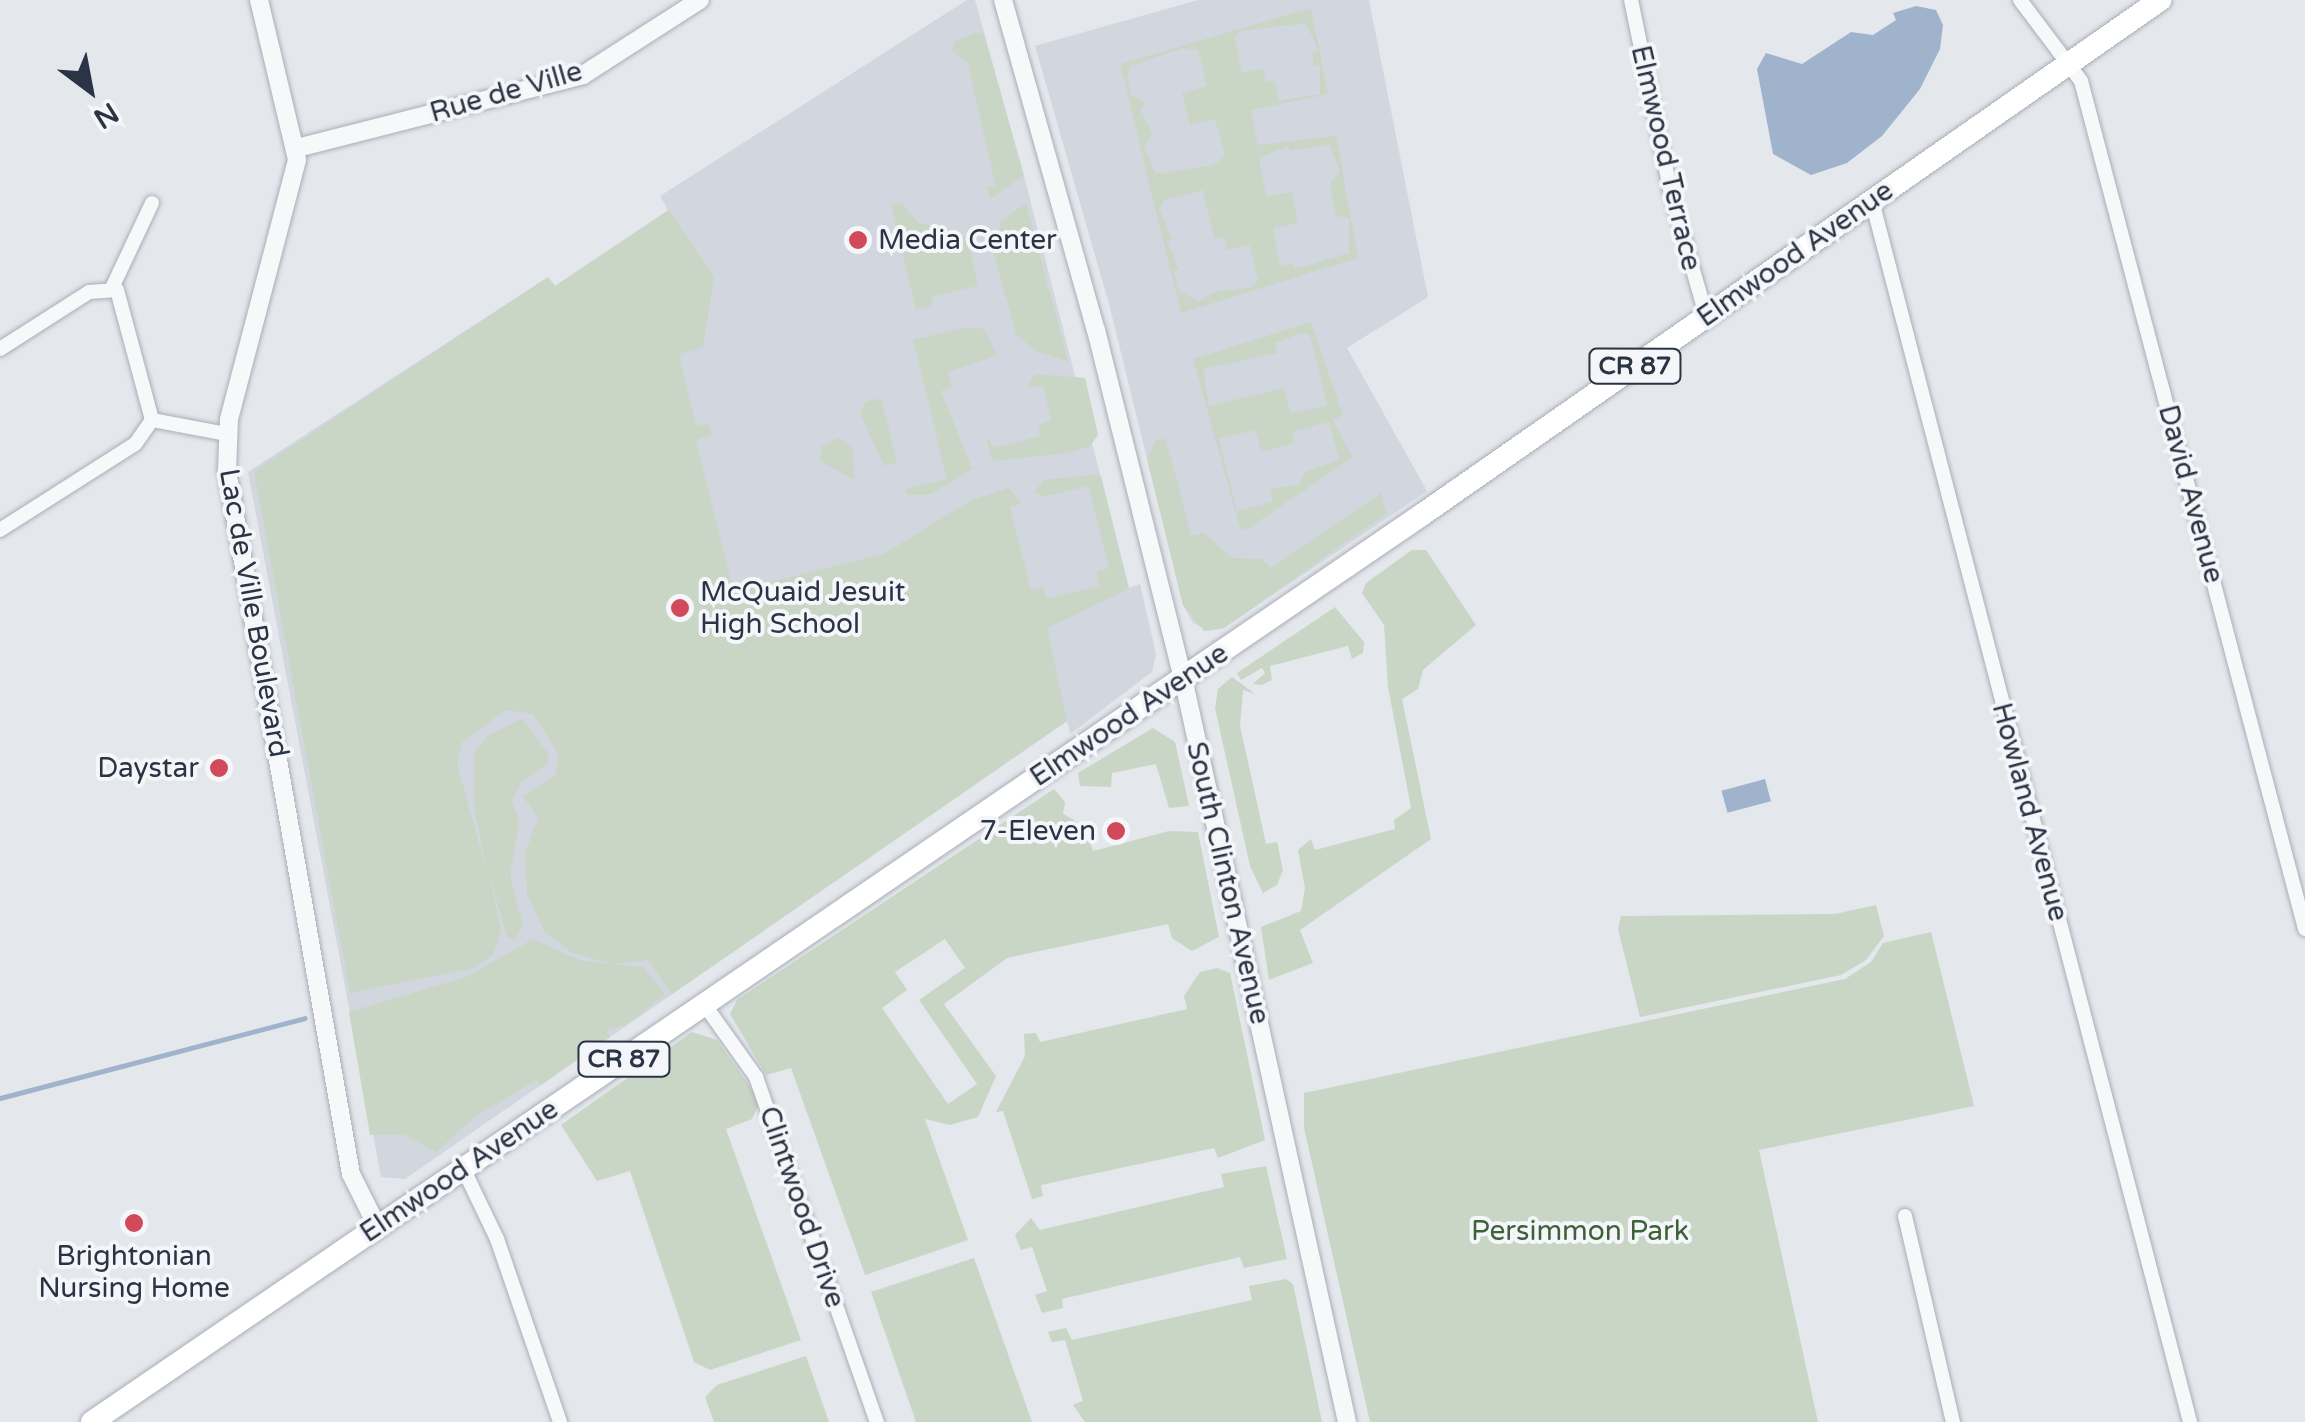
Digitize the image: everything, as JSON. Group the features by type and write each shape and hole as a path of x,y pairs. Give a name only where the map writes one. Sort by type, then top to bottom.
{"main road":[{"name":"Elmwood Avenue","path":"92,1422 1182,678 2160,0"}],"street":[{"name":"Lac de Ville Boulevard","path":"259,0 297,148 227,434 228,481 351,1174 377,1226"},
{"name":"Rue de Ville","path":"297,148 576,77 700,0"},
{"name":"South Clinton Avenue","path":"1002,0 1096,330 1182,678 1347,1422"},
{"name":"Elmwood Terrace","path":"1632,0 1671,194 1706,316"},
{"path":"2020,0 2071,62"},
{"name":"David Avenue","path":"2071,62 2305,929"},
{"name":"Howland Avenue","path":"1872,201 2190,1422"},
{"path":"112,288 152,203"},
{"path":"0,349 89,292 112,288"},
{"path":"0,530 135,444 152,420 125,305 112,288"},
{"path":"152,420 227,434"},
{"name":"Clintwood Drive","path":"704,1004 756,1077 877,1422"},
{"path":"463,1168 492,1226 560,1422"},
{"path":"1905,1216 1952,1422"}],"shaded area":[{"name":"McQuaid Jesuit High School","path":"967,0 975,0 1024,176 1129,588 1140,584 1156,654 1152,672 1070,734 1067,721 405,1179 381,1177 248,472 548,277 555,286 668,210 660,196"},
{"path":"1198,0 1369,0 1428,297 1347,348 1427,491 1224,628 1209,631 1193,623 1183,605 1109,304 1035,46"}],"green space":[{"path":"1311,8 1328,94 1251,110 1258,145 1336,136 1358,258 1181,313 1120,64","holes":["1306,23 1318,50 1312,52 1314,66 1320,65 1320,94 1279,101 1275,81 1266,82 1263,69 1242,73 1235,37 1240,31","1183,48 1198,50 1207,86 1182,93 1190,125 1215,119 1225,156 1213,165 1156,174 1144,148 1152,134 1141,110 1145,102 1131,95 1127,78 1130,66","1329,144 1340,171 1330,184 1336,216 1349,218 1349,253 1294,269 1292,263 1280,266 1273,228 1298,223 1292,192 1266,196 1259,158 1288,146 1290,151","1203,190 1215,239 1224,237 1227,250 1249,245 1258,280 1252,287 1215,292 1198,302 1179,290 1174,271 1179,269 1167,241 1172,239 1159,209 1164,200"]},
{"path":"978,32 984,34 1024,176 990,199 987,185 996,188 968,64 952,50 955,41"},
{"path":"901,203 919,223 959,231 969,244 978,286 931,297 932,306 916,310 891,205"},
{"path":"1026,203 1068,361 1035,351 1016,334 994,254 1001,221"},
{"name":"McQuaid Jesuit High School","path":"669,210 714,277 703,347 679,354 696,426 708,423 712,435 696,440 731,580 742,589 884,554 971,500 1008,488 1022,503 1010,507 1031,590 1043,587 1047,599 1099,586 1097,572 1109,568 1089,486 1042,497 1035,492 1043,480 1093,475 1101,476 1129,589 1047,628 1067,721 672,994 648,960 611,964 571,952 544,931 527,894 525,853 538,818 523,796 555,775 559,755 533,714 506,710 463,741 457,764 486,868 474,806 474,752 489,735 522,719 548,753 549,762 521,783 512,801 519,822 510,876 523,926 514,940 507,937 489,874 501,930 493,955 474,968 350,993 254,471 548,277 555,286"},
{"path":"1311,322 1343,415 1332,420 1353,457 1246,530 1240,528 1193,359","holes":["1301,333 1310,335 1327,405 1291,414 1284,388 1209,406 1203,369 1277,353 1275,343","1329,422 1339,460 1304,472 1299,485 1270,489 1273,502 1237,511 1219,439 1255,430 1262,452 1295,443 1292,432"]},
{"path":"967,327 984,329 997,355 948,372 951,387 941,391 972,469 931,494 907,495 905,489 947,479 913,340"},
{"path":"1035,374 1085,378 1098,435 1090,446 1067,453 992,461 986,437 994,448 1040,436 1038,425 1051,421 1043,386 1028,386"},
{"path":"881,398 897,462 884,466 860,413 865,402"},
{"path":"838,438 853,448 854,480 820,461 822,446"},
{"path":"1166,439 1191,536 1204,533 1232,558 1262,559 1271,568 1381,493 1387,513 1224,628 1204,631 1183,605 1147,459 1156,440"},
{"path":"1412,550 1426,550 1476,625 1423,670 1418,689 1402,699 1431,839 1300,930 1313,963 1269,980 1261,927 1301,911 1305,888 1298,850 1311,839 1315,850 1395,829 1394,820 1411,808 1388,687 1384,625 1362,593 1366,583"},
{"path":"1335,607 1364,642 1363,653 1352,659 1348,646 1270,666 1272,680 1262,685 1253,684 1265,673 1262,668 1241,680 1237,673"},
{"path":"1232,677 1255,694 1243,690 1240,726 1266,844 1277,842 1283,870 1277,885 1263,893 1250,866 1215,708 1218,689"},
{"path":"1153,728 1175,742 1189,806 1169,808 1156,764 1112,773 1111,787 1080,786 1078,773"},
{"path":"1054,789 1065,802 1063,814 1086,827 1093,851 1169,831 1198,832 1219,937 1192,951 1172,938 1168,924 1007,958 944,1004 996,1076 978,1117 950,1125 925,1119 968,1240 865,1275 791,1068 766,1075 730,1014 737,1000","holes":["945,939 965,968 919,1000 977,1084 948,1104 882,1008 907,990 895,972"]},
{"path":"1876,905 1884,936 1866,960 1841,975 1640,1017 1618,929 1621,916 1835,914"},
{"name":"Persimmon Park","path":"1931,932 1974,1106 1759,1150 1818,1422 1370,1422 1304,1128 1304,1093 1845,979 1871,962 1883,943"},
{"path":"533,939 582,961 644,967 665,995 625,1025 606,1030 610,1037 541,1085 536,1080 475,1117 436,1152 405,1135 370,1135 349,1012 466,977"},
{"path":"1217,968 1230,973 1265,1140 1218,1158 1214,1148 1041,1185 1043,1196 1032,1199 1003,1111 996,1112 1025,1056 1024,1034 1036,1033 1040,1042 1187,1009 1184,996 1200,972"},
{"path":"692,1032 717,1040 760,1101 752,1119 726,1129 801,1340 710,1370 694,1362 630,1171 597,1181 561,1125"},
{"path":"1266,1166 1287,1259 1244,1268 1240,1257 1062,1299 1063,1308 1042,1313 1035,1295 1047,1291 1032,1247 1021,1250 1015,1235 1031,1218 1040,1230 1224,1187 1221,1174"},
{"path":"974,1258 1032,1422 916,1422 871,1292"},
{"path":"1286,1279 1293,1284 1322,1422 1085,1422 1073,1405 1083,1401 1065,1340 1052,1342 1048,1332 1066,1328 1072,1340 1252,1300 1249,1286"},
{"path":"806,1356 829,1422 714,1422 705,1397 717,1385"}],"water":[{"path":"1916,6 1936,10 1943,25 1940,49 1920,89 1882,136 1847,163 1811,175 1773,154 1757,69 1766,53 1802,64 1851,32 1873,35 1896,20 1893,13"},
{"path":"1765,779 1771,801 1727,813 1722,791"}],"waterway":[{"path":"0,1098 305,1018"}],"place":[{"name":"Media Center","path":"858,240"},
{"name":"McQuaid Jesuit High School","path":"680,608"},
{"name":"Daystar","path":"219,768"},
{"name":"7-Eleven","path":"1116,831"},
{"name":"Brightonian Nursing Home","path":"134,1223"}]}
